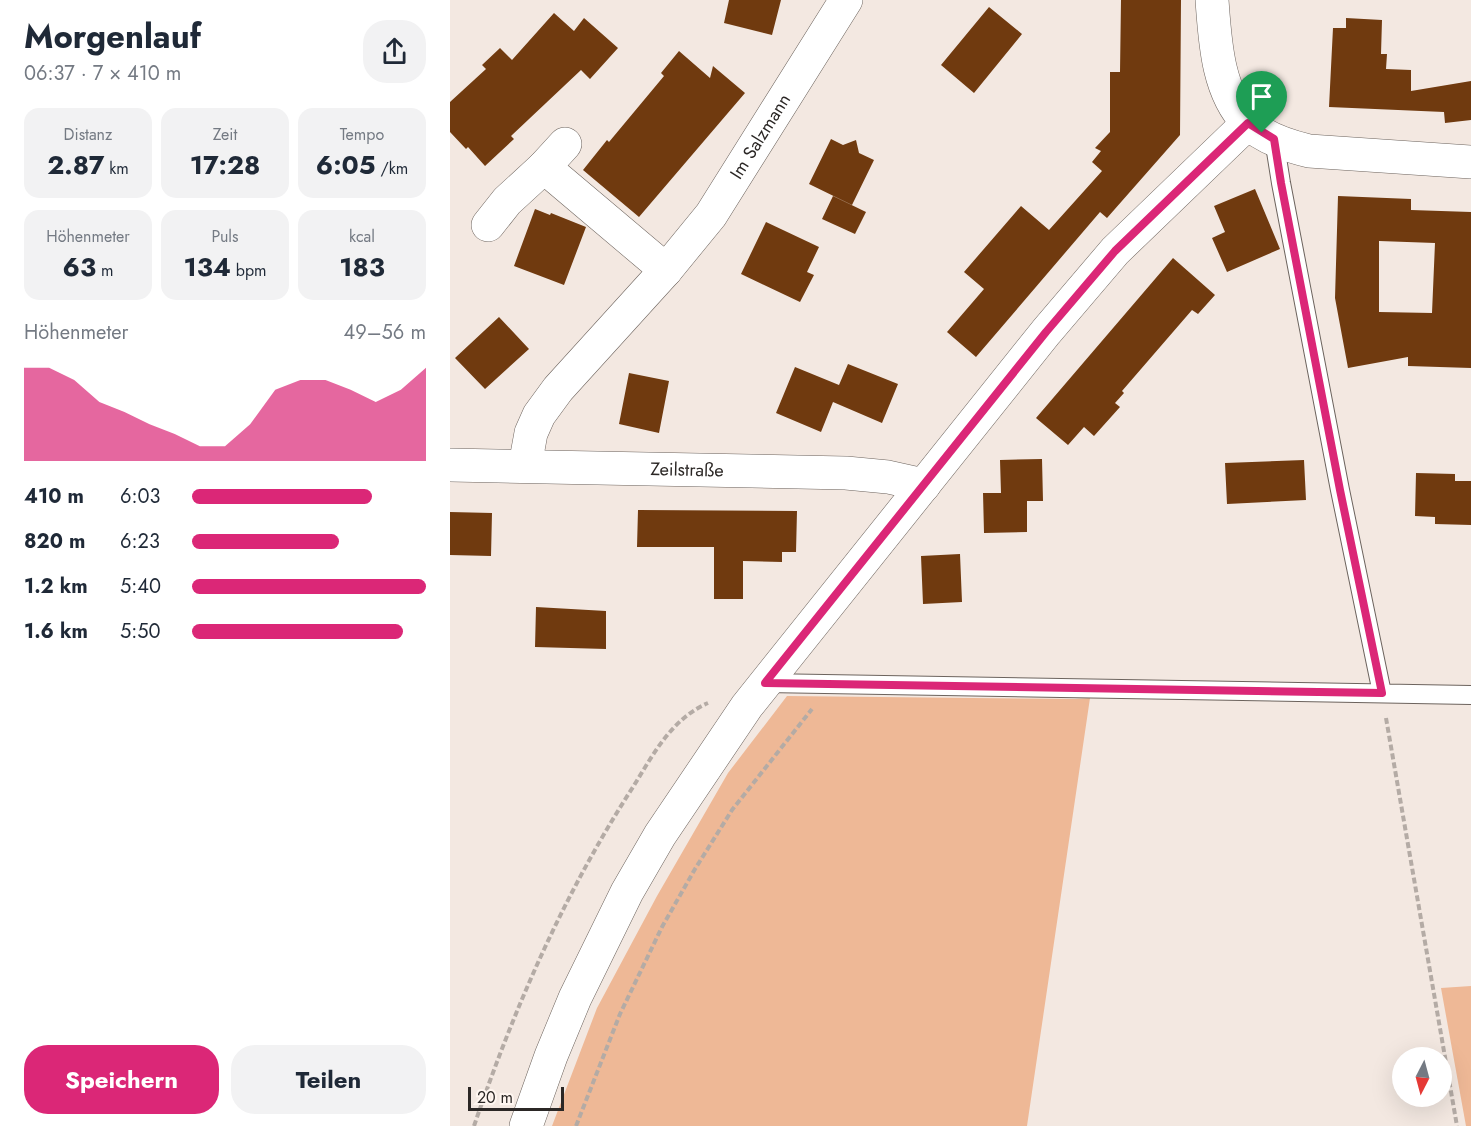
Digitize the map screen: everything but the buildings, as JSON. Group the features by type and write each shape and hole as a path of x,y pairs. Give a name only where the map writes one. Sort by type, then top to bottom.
{"street":[{"name":"Im Salzmann","path":"525,466 526,451 539,415 558,389 666,270 711,215 846,0"},
{"path":"1212,0 1222,75 1237,109 1261,131 1300,149 1328,154 1471,162"},
{"path":"526,1126 575,998 627,892 660,834 740,715 1046,332 1115,251 1261,131"},
{"path":"488,225 507,201 555,155 666,270"},
{"name":"Zeilstraße","path":"450,465 846,473 888,477 924,484"}],"lane":[{"path":"1261,131 1281,183 1382,693"},
{"path":"765,683 1471,695"}],"path":[{"path":"576,1126 620,1014 662,927 695,869 732,810 811,711 828,685"},
{"path":"1382,693 1457,1126"},
{"path":"474,1126 526,987 575,887 620,807 664,739 685,716 711,702"}],"shaded area":[{"path":"787,696 1090,698 1027,1126 552,1126 597,1008 657,896 728,773"},
{"path":"1471,986 1471,1126 1466,1126 1441,988"}],"route":[{"path":"1248,123 1262,133 1274,139 1340,490 1382,693 765,683 1046,332 1115,251 1248,123"}]}
